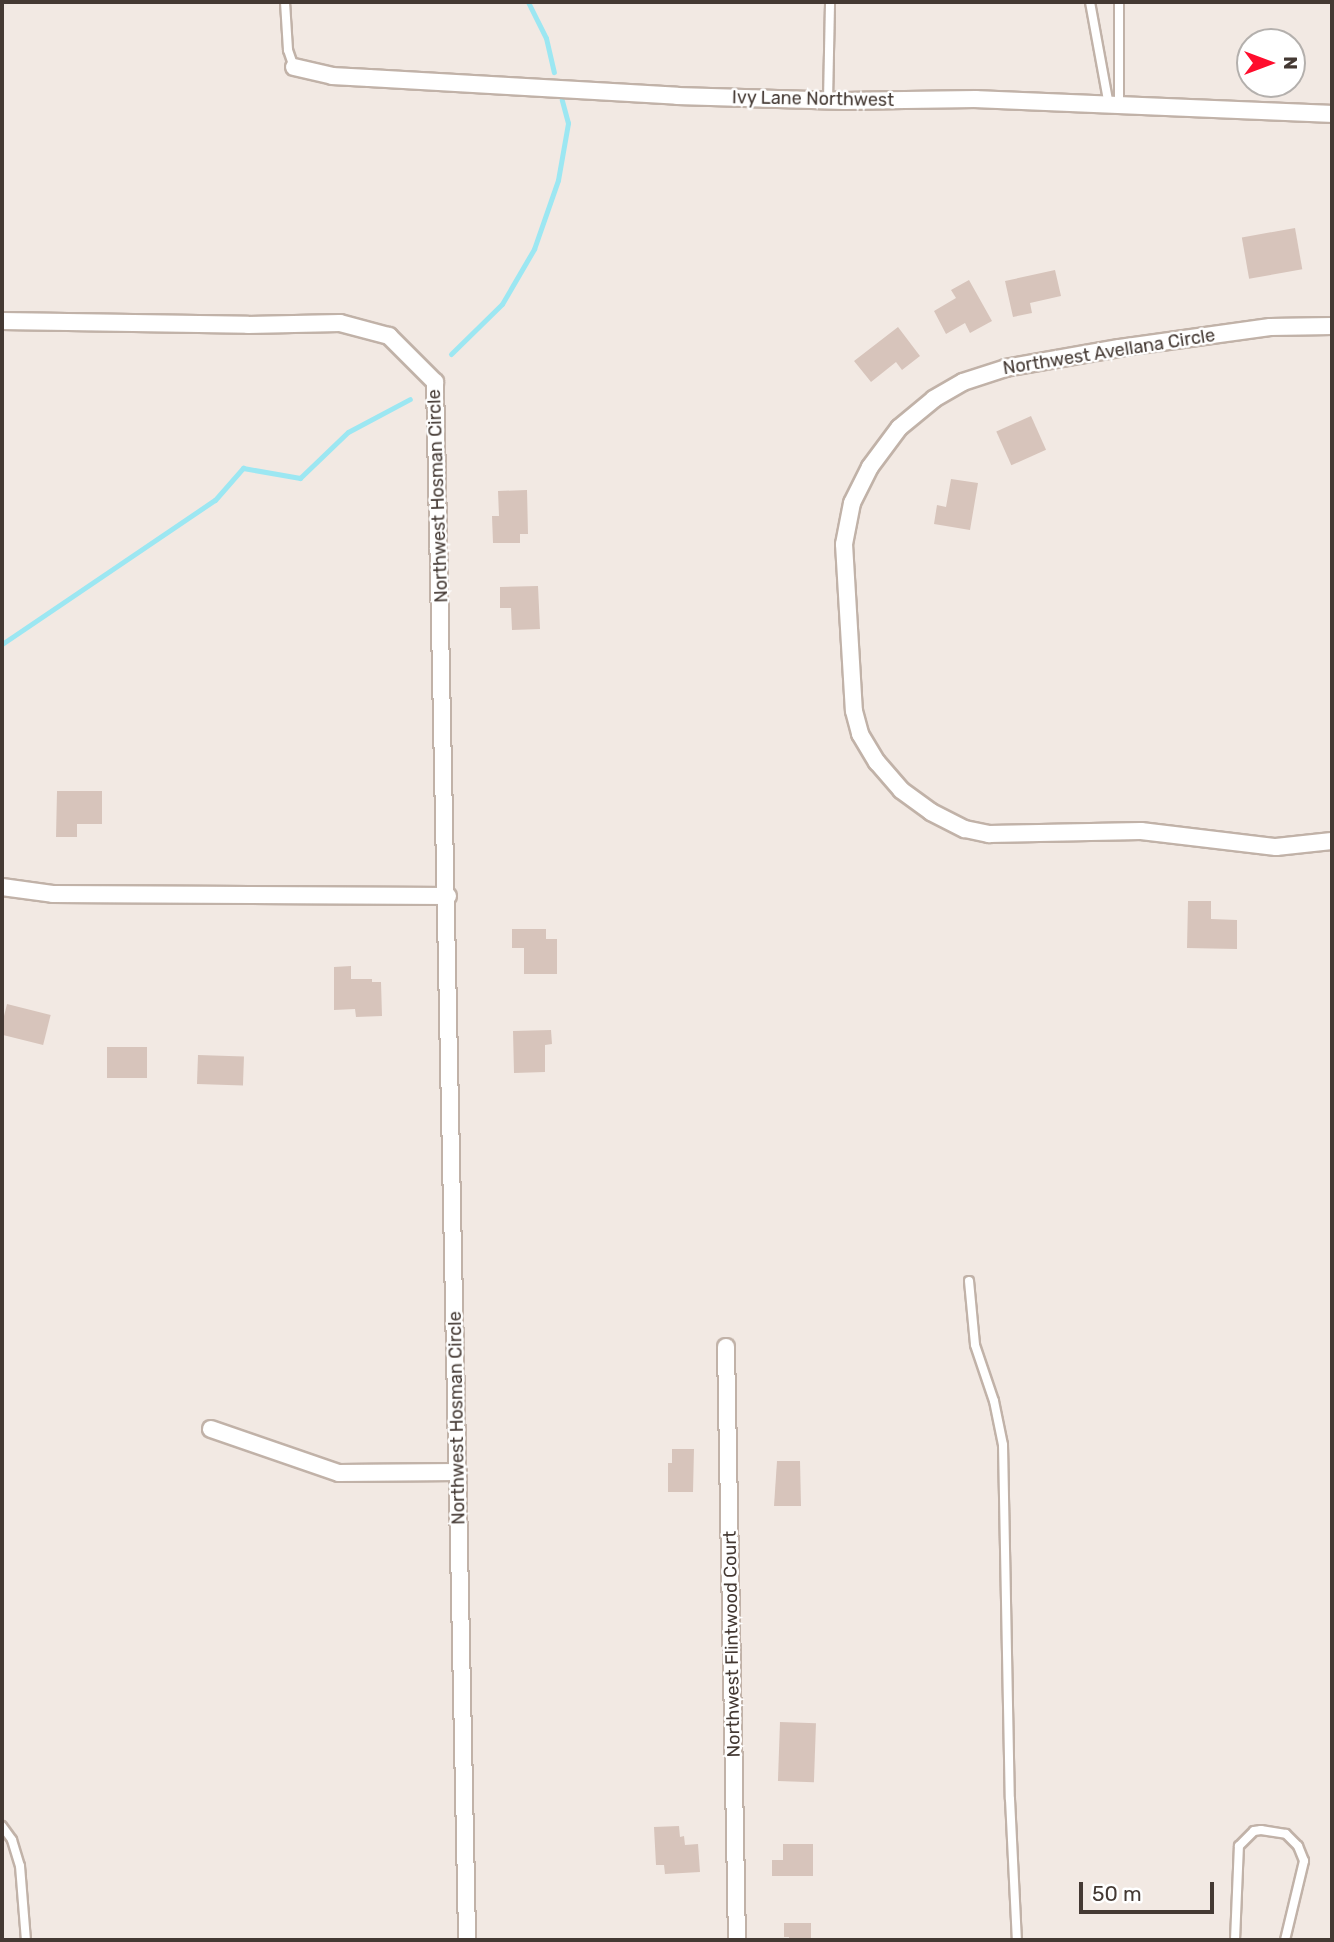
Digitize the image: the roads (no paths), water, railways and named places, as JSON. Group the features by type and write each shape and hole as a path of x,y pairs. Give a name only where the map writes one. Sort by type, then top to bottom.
{"street":[{"name":"Ivy Lane Northwest","path":"294,67 332,76 828,100 976,99 1332,114"},
{"name":"Northwest Hosman Circle","path":"2,321 248,325 340,323 389,336 435,382 448,896 467,1940"},
{"name":"Northwest Avellana Circle","path":"1332,326 1270,327 1119,348 1006,368 963,382 934,399 899,428 870,467 852,503 844,544 844,568 854,711 860,734 877,762 901,790 931,812 965,829 989,834 1141,831 1276,847 1332,841"},
{"path":"2,887 53,894 448,896"},
{"name":"Northwest Flintwood Court","path":"726,1347 737,1940"},
{"path":"211,1429 339,1473 458,1472"}],"lane":[{"path":"285,2 288,50 294,67"},
{"path":"828,100 830,2"},
{"path":"1090,2 1114,106"},
{"path":"1114,106 1119,2"},
{"path":"970,1280 975,1345 994,1401 1003,1445 1010,1812 1017,1940"},
{"path":"2,1826 12,1840 20,1866 26,1940"},
{"path":"1235,1940 1240,1846 1254,1831 1269,1830 1286,1834 1298,1846 1304,1861 1285,1940"}],"waterway":[{"path":"528,2 546,38 554,72"},
{"path":"451,354 502,304 534,249 558,180 568,123 562,100"},
{"path":"2,644 215,500 243,468 300,478 348,432 410,399"}]}
